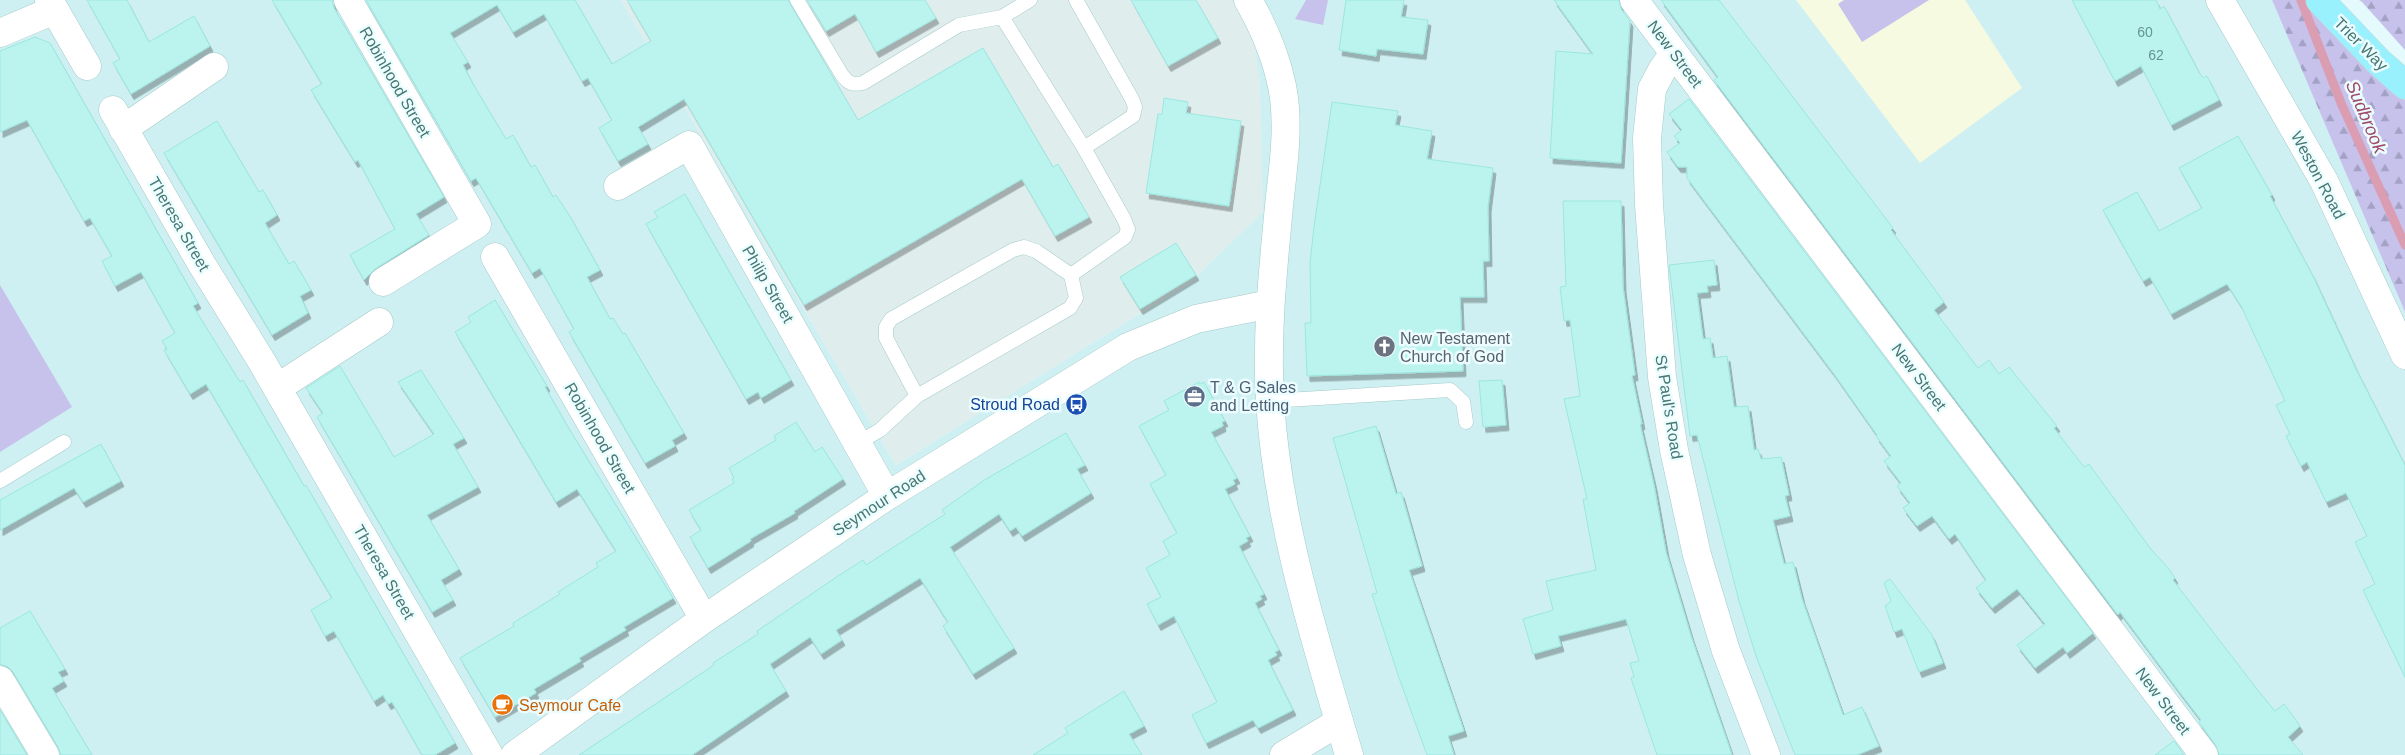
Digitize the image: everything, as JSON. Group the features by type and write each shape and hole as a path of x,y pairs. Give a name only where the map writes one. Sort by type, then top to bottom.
{"main road":[{"name":"Trier Way","path":"2320,0 2378,62 2405,85"}],"street":[{"name":"Robinhood Street","path":"348,0 477,224 383,282"},
{"path":"1249,0 1273,57 1282,86 1285,116 1284,156 1270,304 1270,401 1279,485 1309,616 1349,755"},
{"name":"New Street","path":"1634,0 2204,755"},
{"name":"Weston Road","path":"2220,0 2324,181 2405,355"},
{"path":"0,33 52,5 87,66"},
{"name":"St Paul's Road","path":"1674,53 1652,89 1647,138 1648,205 1662,377 1674,450 1697,556 1726,651 1766,755"},
{"name":"Theresa Street","path":"214,68 118,119 277,388 489,755"},
{"name":"Philip Street","path":"618,186 688,145 887,496"},
{"name":"Robinhood Street","path":"495,257 704,619"},
{"name":"Seymour Road","path":"516,755 704,619 887,496 1128,347 1196,319 1270,304"},
{"path":"277,388 379,322"},
{"path":"0,680 45,755"},
{"path":"1284,755 1339,722"}],"lane":[{"path":"798,0 842,75 848,82 855,84 863,83 959,25 1002,18 1030,0"},
{"path":"1076,0 1135,107 1133,116 1084,148"},
{"path":"1002,18 1084,148 1128,229 1125,237 1071,275"},
{"path":"858,443 880,430 917,396 1070,308 1076,298 1071,275 1036,251 1024,247 1013,250 891,319 886,327 886,338 917,396"},
{"path":"1270,401 1450,390 1463,402 1466,422"},
{"path":"0,481 64,442"}],"shaded area":[{"path":"0,0 621,0 896,465 1189,283 1263,212 1236,0 2272,0 2405,312 2405,755 0,755"},
{"path":"621,0 1236,0 1253,32 1260,83 1263,212 1189,283 896,465"},
{"path":"1796,0 1965,0 2022,88 1920,163"}],"green space":[{"path":"1306,0 1328,0 1323,25 1295,19"},
{"path":"1844,0 1929,0 1862,42 1838,4"},
{"path":"2272,0 2311,0 2334,30 2405,100 2405,312"},
{"path":"2359,0 2405,0 2405,50 2362,2"},
{"path":"0,285 72,407 0,452"}],"building":[{"path":"87,0 127,0 149,42 194,16 210,46 131,94 113,63 120,59"},
{"path":"272,0 332,0 334,8 444,197 416,214 429,235 375,269 364,280 350,255 395,229 358,160 355,162 311,90 322,84"},
{"path":"366,0 575,0 612,64 651,41 627,0 788,0 858,120 983,48 1053,167 1058,164 1089,217 1055,236 1022,179 804,305 684,99 638,127 648,144 618,161 599,128 612,120 588,78 582,81 544,14 513,32 497,5 450,33 468,62 463,65 473,84 506,139 513,135 531,167 535,165 553,197 556,195 571,218 600,270 587,277 610,319 613,318 623,334 625,333 684,433 672,440 675,446 645,463 569,332 574,329 540,268 532,273 476,178 471,181"},
{"path":"807,0 925,0 936,18 876,52 855,14 826,31"},
{"path":"1131,0 1196,0 1218,38 1168,66"},
{"path":"1346,0 1404,0 1401,17 1428,20 1423,54 1377,49 1376,56 1339,50"},
{"path":"1554,0 1619,0 1621,9 1630,21 1621,163 1550,158 1556,51 1593,54"},
{"path":"1661,0 1719,0 1893,228 1891,230 1944,302 1934,310 1978,368 1989,360 1999,374 2009,367 2057,426 2054,428 2084,467 2089,464 2150,548 2169,569 2175,578 2173,580 2260,693 2275,711 2284,704 2300,726 2288,737 2303,755 2219,755 2216,746 2199,722 2201,720 2120,612 2118,615 1714,80 1718,77"},
{"path":"2072,0 2156,0 2160,9 2164,6 2200,74 2204,78 2207,76 2219,100 2171,125 2141,66 2115,81"},
{"path":"35,37 50,43 198,303 193,306 240,382 243,380 304,486 306,485 455,743 435,755 422,755 392,702 388,704 383,695 374,701 334,631 325,636 311,610 332,598 206,384 190,394 164,350 167,349 162,341 175,333 141,272 115,286 102,261 112,256 90,218 84,221 27,120 0,132 0,51"},
{"path":"1164,98 1188,102 1186,113 1241,121 1229,206 1146,193 1158,114 1162,114"},
{"path":"1689,99 2093,633 2067,653 2063,647 2035,668 2017,645 2045,624 2017,589 1992,608 1976,588 1986,580 1955,534 1949,539 1932,516 1917,526 1903,508 1910,503 1897,486 1901,483 1884,461 1891,456 1834,374 1687,178 1687,167 1678,167 1667,152 1680,143 1674,136 1682,130 1669,114"},
{"path":"1332,102 1398,111 1395,125 1432,131 1427,159 1493,168 1488,207 1489,261 1483,261 1484,297 1460,297 1463,371 1307,376 1305,323 1311,323 1310,263"},
{"path":"217,121 259,192 263,190 277,215 265,223 289,264 294,261 311,290 300,296 308,313 272,335 164,153"},
{"path":"2238,136 2272,195 2270,196 2313,276 2356,369 2405,465 2405,677 2363,590 2375,584 2355,542 2367,536 2346,493 2326,502 2307,462 2301,466 2286,436 2290,434 2276,405 2285,401 2241,306 2227,284 2171,314 2150,277 2143,281 2103,210 2137,192 2159,231 2202,208 2179,168"},
{"path":"685,194 791,380 761,398 758,392 746,399 646,224 658,217 654,212"},
{"path":"1563,201 1621,201 1623,287 1635,375 1632,376 1642,424 1640,424 1654,485 1666,552 1691,636 1732,755 1657,755 1631,678 1634,677 1630,663 1639,661 1626,619 1558,636 1561,646 1533,654 1523,619 1553,610 1546,581 1596,570 1583,499 1587,499 1564,399 1580,396 1570,320 1564,321 1560,287 1566,286"},
{"path":"1176,243 1196,275 1140,309 1120,277"},
{"path":"1714,260 1717,285 1707,286 1708,292 1697,293 1703,339 1710,338 1713,358 1727,356 1734,407 1748,406 1754,450 1758,449 1761,459 1781,457 1789,495 1785,496 1790,516 1773,520 1784,564 1793,562 1802,599 1843,715 1862,707 1879,746 1857,755 1795,755 1756,656 1739,601 1697,435 1690,436 1669,265"},
{"path":"495,300 547,386 545,387 568,427 673,598 624,627 626,630 579,658 581,661 534,689 536,693 495,717 460,658 514,626 513,623 560,594 558,592 598,567 596,563 616,551 577,489 556,502 455,332 471,322 468,317"},
{"path":"340,366 394,457 434,434 398,382 421,370 464,438 453,444 478,487 427,515 459,569 441,580 453,600 432,612 317,417 323,413 306,388"},
{"path":"1502,380 1506,425 1483,427 1479,381"},
{"path":"1199,382 1200,384 1204,382 1225,421 1222,422 1223,426 1211,432 1237,478 1233,480 1235,484 1225,489 1250,536 1246,538 1248,541 1239,546 1264,594 1260,596 1262,599 1255,603 1279,650 1275,652 1277,655 1268,660 1293,710 1258,728 1253,720 1206,743 1192,715 1217,702 1174,616 1158,625 1147,604 1161,597 1146,568 1170,555 1163,541 1177,533 1150,484 1166,475 1139,426 1169,410 1164,401"},
{"path":"796,422 815,452 822,447 843,479 794,511 795,513 750,539 751,541 708,568 690,537 701,530 689,510 734,483 732,479 734,478 729,468 776,440 774,436"},
{"path":"1376,426 1396,494 1401,492 1422,566 1409,570 1464,731 1448,736 1454,755 1427,755 1398,675 1372,594 1377,593 1333,438"},
{"path":"1066,433 1085,465 1077,469 1091,493 1022,536 1016,527 1010,531 999,514 950,547 1014,648 973,674 943,626 948,622 920,578 836,630 842,640 821,654 810,637 770,664 786,691 692,755 579,755 714,665 713,663 758,634 757,631 838,576 863,560 866,565 945,514 942,510 986,479"},
{"path":"101,444 121,481 83,502 74,488 0,530 0,500"},
{"path":"1890,579 1932,635 1943,663 1919,672 1902,629 1894,632 1885,606 1891,601 1884,583"},
{"path":"30,611 65,669 58,672 64,681 52,688 92,755 61,755 13,672 8,667 0,664 0,628"},
{"path":"1124,691 1144,726 1129,734 1142,755 1033,755 1068,733 1065,728"},
{"path":"0,710 27,755 0,755"},
{"path":"2174,741 2184,755 2155,755"}],"waterway":[{"name":"Sudbrook","path":"2301,0 2341,103 2405,245"}],"place":[{"name":"New Testament Church of God","path":"1384,347"},
{"name":"T & G Sales and Letting","path":"1194,396"},
{"name":"Stroud Road","path":"1076,404"},
{"name":"Seymour Cafe","path":"503,705"}]}
